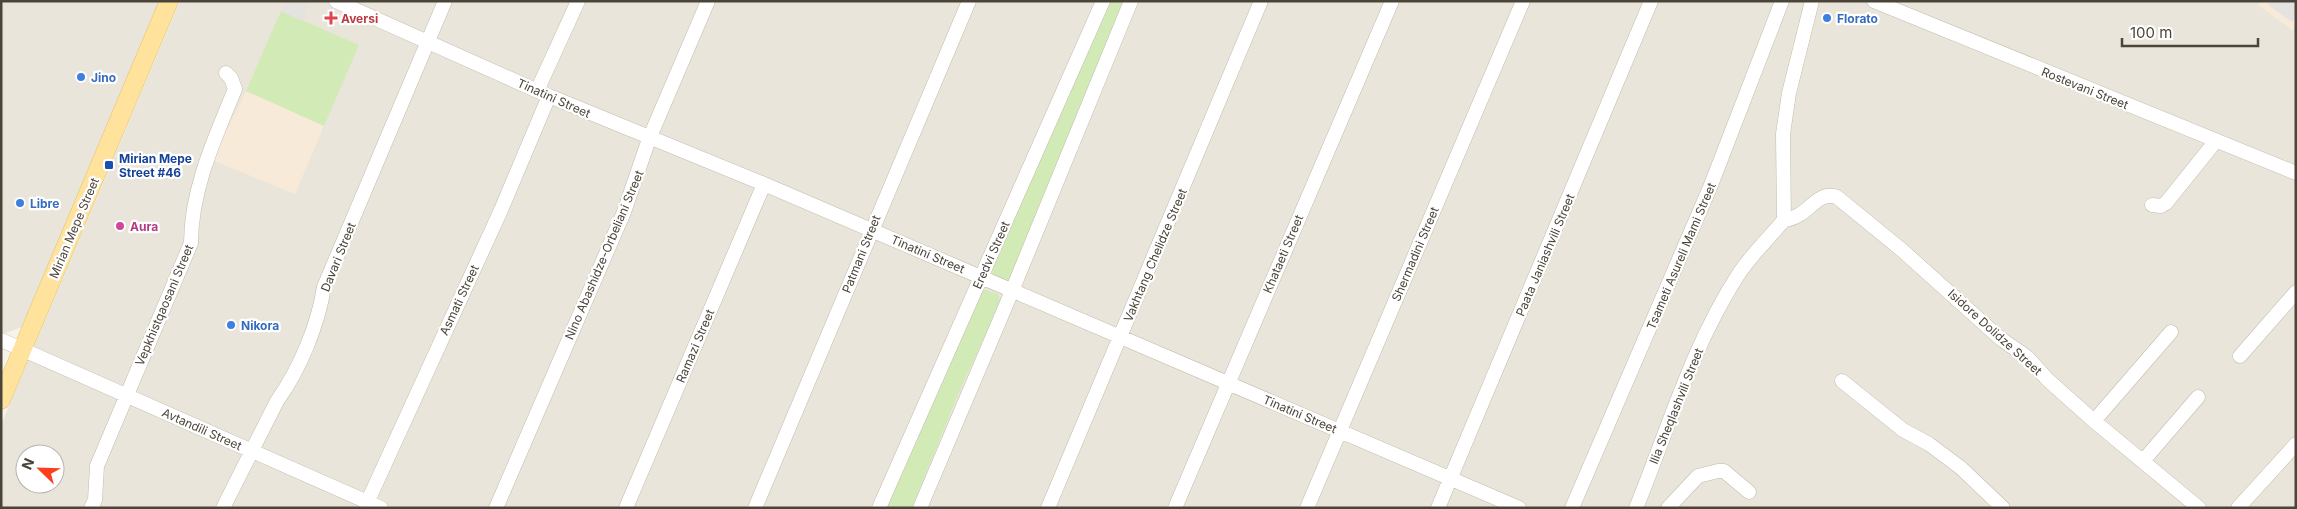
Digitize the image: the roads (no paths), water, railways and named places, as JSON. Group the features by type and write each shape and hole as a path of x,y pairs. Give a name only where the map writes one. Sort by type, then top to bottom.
{"main road":[{"name":"Mirian Mepe Street","path":"1,400 169,1"}],"street":[{"name":"Tinatini Street","path":"336,1 429,41 543,94 649,139 764,184 1519,508"},
{"name":"Davari Street","path":"223,508 250,451 277,401 287,387 320,307 324,287 445,1"},
{"name":"Asmati Street","path":"362,503 501,210 578,1"},
{"name":"Nino Abashidze-Orbeliani Street","path":"496,508 624,212 649,139 708,1"},
{"name":"Patmani Street","path":"755,508 969,1"},
{"name":"Eredvi Street","path":"879,508 1103,1"},
{"path":"920,508 1012,291 1131,1"},
{"name":"Vakhtang Chelidze Street","path":"1048,508 1261,1"},
{"name":"Khataeti Street","path":"1175,508 1392,1"},
{"name":"Shermadini Street","path":"1307,508 1523,1"},
{"name":"Paata Janiashvili Street","path":"1438,508 1651,1"},
{"name":"Tsameti Asureli Mami Street","path":"1572,508 1711,185 1782,1"},
{"path":"1784,220 1783,134 1789,93 1812,1"},
{"name":"Rostevani Street","path":"1874,1 2214,142 2296,173"},
{"name":"Vepkhistqaosani Street","path":"91,508 95,500 97,466 191,243 191,228 205,164 235,88 231,78 226,73"},
{"path":"2152,205 2161,206 2166,203 2214,142"},
{"name":"Ramazi Street","path":"626,508 764,184"},
{"name":"Isidore Dolidze Street","path":"1784,220 1803,214 1822,197 1830,195 1837,197 1903,251 2001,339 2027,357 2048,380 2094,421 2199,508"},
{"name":"Ilia Sheqlashvili Street","path":"1639,507 1693,361 1710,327 1738,275 1784,220"},
{"path":"2240,356 2296,292"},
{"path":"2094,421 2170,332"},
{"name":"Avtandili Street","path":"1,340 362,503 381,508"},
{"path":"1842,381 1903,430 1929,444 1961,468 2003,508"},
{"path":"2143,461 2198,397"},
{"path":"2238,508 2296,444"},
{"path":"1668,508 1698,476 1718,471 1724,471 1749,492"}],"place":[{"name":"Aversi","path":"331,18"},
{"name":"Florato","path":"1827,18"},
{"name":"Jino","path":"81,77"},
{"name":"Mirian Mepe Street #46","path":"109,165"},
{"name":"Libre","path":"20,203"},
{"name":"Aura","path":"120,226"},
{"name":"Nikora","path":"231,325"}]}
